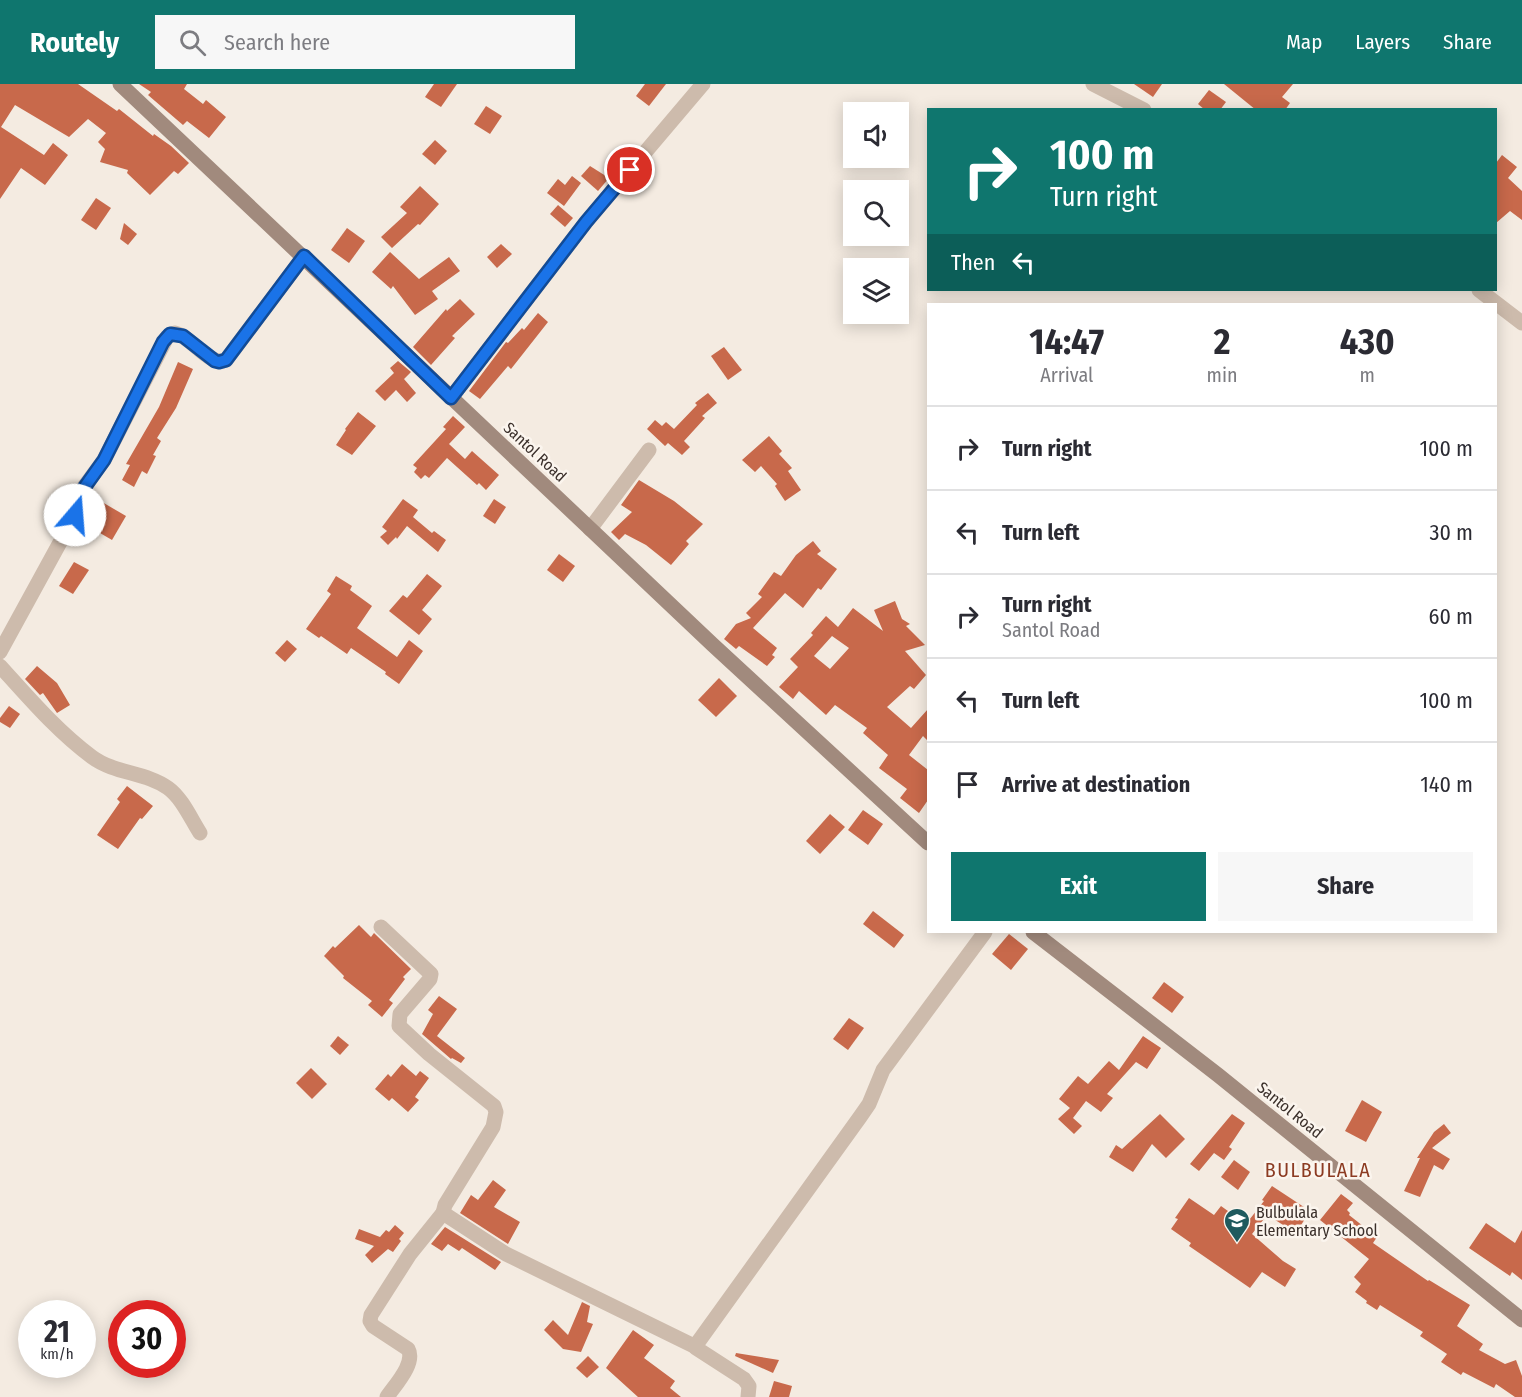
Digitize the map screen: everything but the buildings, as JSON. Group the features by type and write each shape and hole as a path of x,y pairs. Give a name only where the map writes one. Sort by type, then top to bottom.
{"main road":[{"name":"Santol Road","path":"120,84 713,645 927,842"},
{"name":"Santol Road","path":"1034,933 1218,1075 1522,1320"}],"street":[{"path":"451,398 586,222 703,84"},
{"path":"1094,84 1140,108"},
{"path":"0,652 75,515 84,488 104,460 167,337 175,333 183,336 215,361 226,360 304,256"},
{"path":"1480,291 1496,303"},
{"path":"1497,304 1522,323"},
{"path":"590,529 649,450"},
{"path":"0,666 64,734 93,758 107,766 157,781 170,789 200,833"},
{"path":"381,927 430,974 430,979 400,1014 399,1026 429,1054 485,1097 494,1106 496,1112 493,1127 445,1205 443,1213 410,1254 371,1315 370,1321 373,1326 408,1348 411,1355 387,1397"},
{"path":"696,1347 860,1117 872,1098 883,1070 984,933"},
{"path":"443,1213 506,1254 696,1347 744,1379 749,1386 748,1397"}],"place":[{"name":"Bulbulala Elementary School","path":"1237,1244"}],"district":[{"name":"BULBULALA","path":"1318,1170"}],"route":[{"path":"75,515 84,488 99,469 163,342 170,334 183,336 215,361 226,360 304,256 451,398 586,222 630,170"}]}
